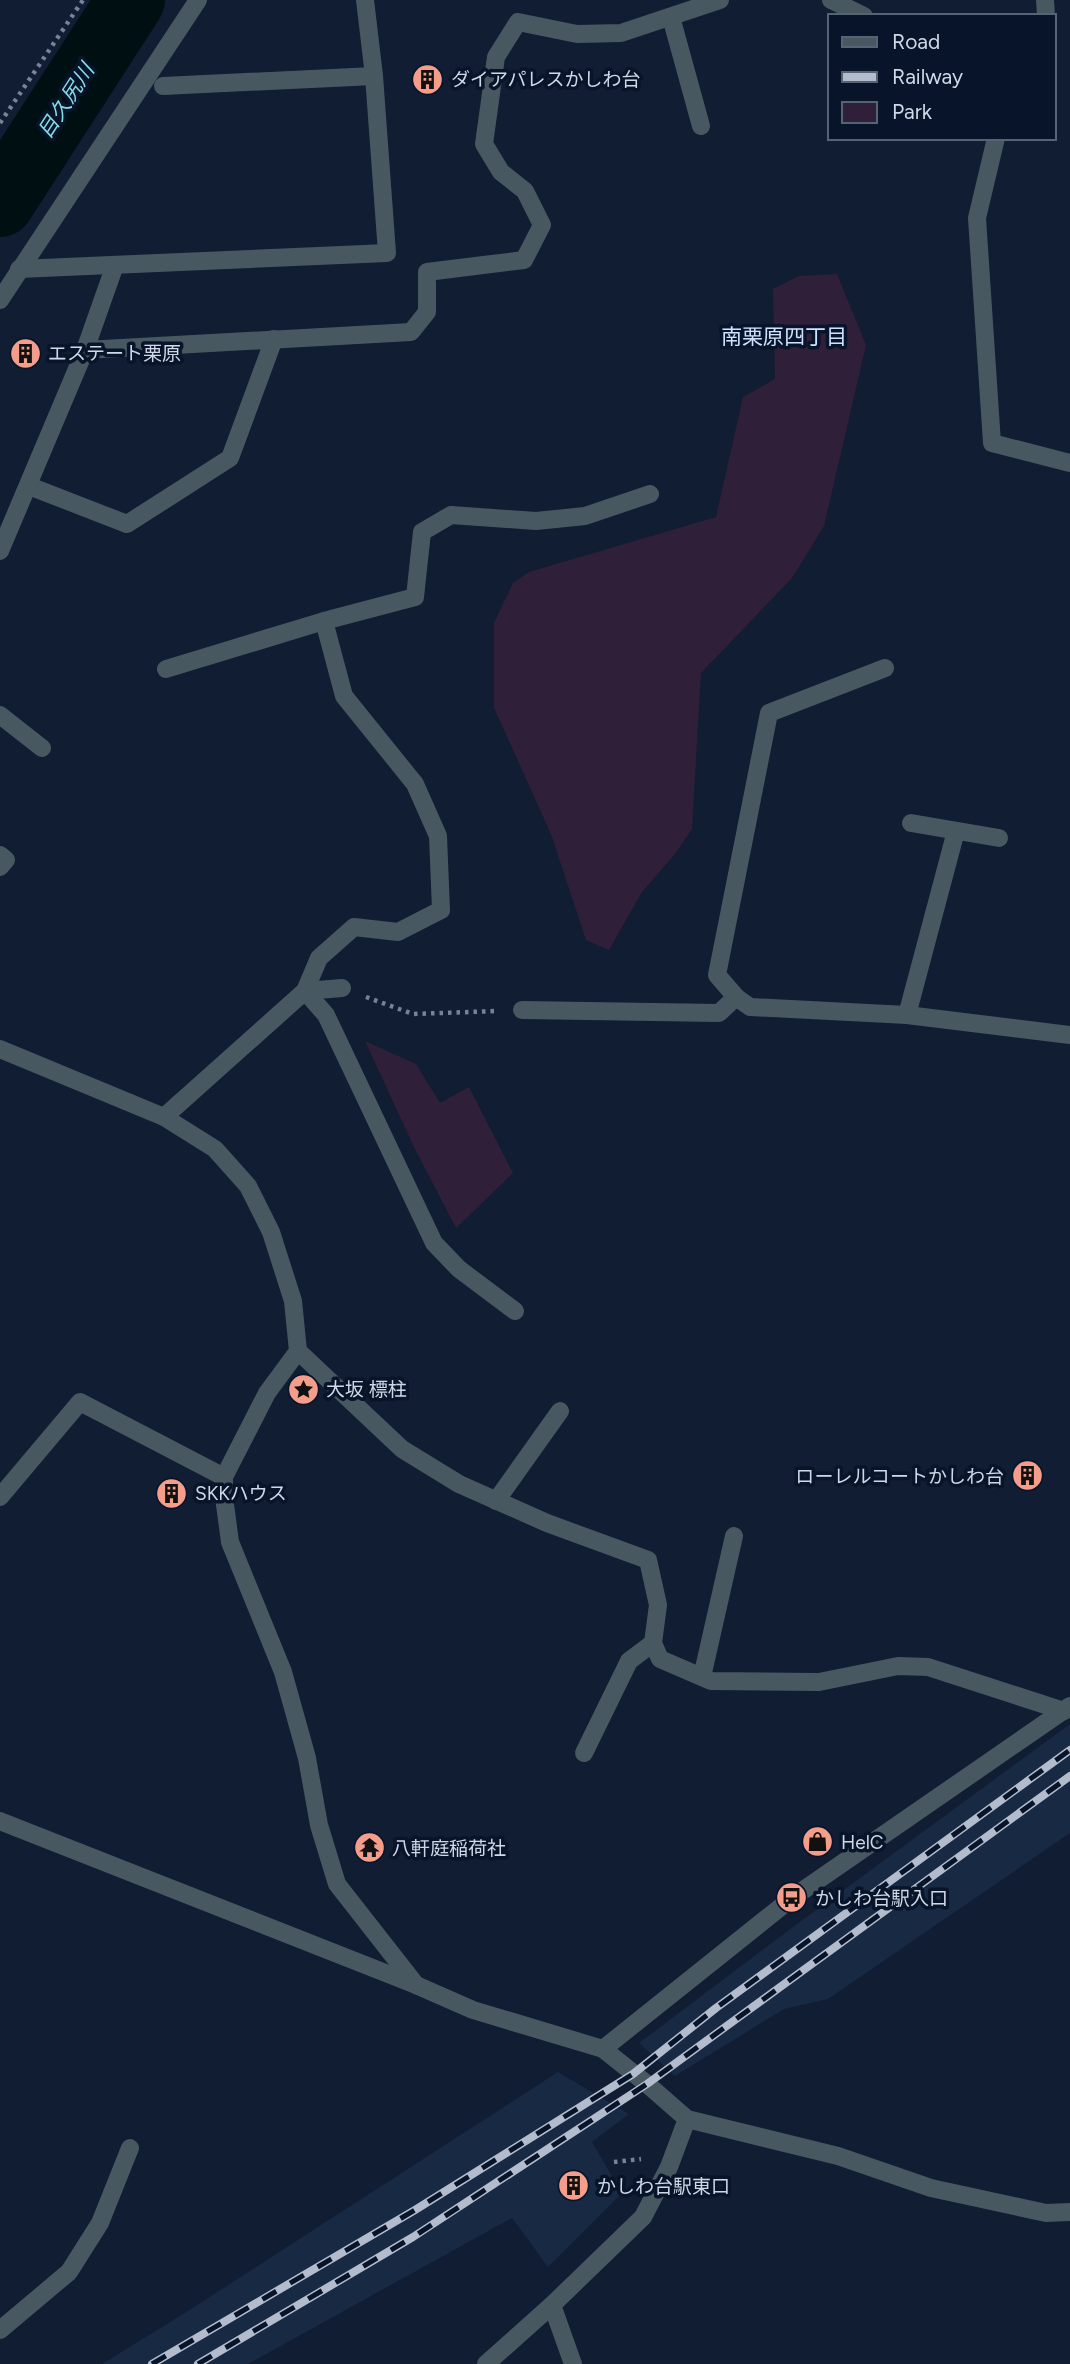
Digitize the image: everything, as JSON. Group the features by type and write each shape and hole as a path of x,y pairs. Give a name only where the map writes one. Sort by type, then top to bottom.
{"street":[{"path":"0,300 198,0"},
{"path":"19,269 387,253 374,76 365,0"},
{"path":"85,350 411,332 427,312 427,272 524,260 542,225 525,191 500,172 484,144 496,57 518,22 577,34 621,33 671,17 695,4 720,0"},
{"path":"831,0 860,14"},
{"path":"671,17 701,126"},
{"path":"163,86 374,76"},
{"path":"996,140 977,218 992,443 1070,463"},
{"path":"0,551 85,350 116,265"},
{"path":"29,486 127,524 230,458 274,339"},
{"path":"166,669 324,621 415,597 422,532 451,515 536,521 585,516 650,494"},
{"path":"164,1117 305,990 319,958 354,927 398,932 441,910 438,836 415,784 344,695 324,621"},
{"path":"885,668 769,713 718,975 736,997 750,1007 907,1015 1070,1035"},
{"path":"0,715 42,748"},
{"path":"911,823 999,838"},
{"path":"907,1015 956,831"},
{"path":"0,855 6,860 0,867"},
{"path":"305,990 342,988"},
{"path":"305,990 326,1015 434,1243 459,1269 515,1311"},
{"path":"522,1010 719,1013 736,997"},
{"path":"0,1049 164,1117 215,1149 248,1186 271,1232 293,1301 298,1351 402,1449 459,1483 496,1501 547,1524 648,1560 658,1605 653,1643 660,1659 711,1681 819,1682 898,1666 928,1667 1067,1708"},
{"path":"298,1351 267,1393 224,1476 230,1542 283,1672 307,1758 319,1825 337,1884 416,1985"},
{"path":"0,1497 80,1402 224,1476"},
{"path":"496,1501 560,1411"},
{"path":"702,1677 734,1536"},
{"path":"584,1752 629,1661 653,1643"},
{"path":"603,2049 792,1898 1067,1708"},
{"path":"0,1821 416,1985 472,2010 603,2049 687,2119 838,2156 931,2188 1045,2213 1070,2212"},
{"path":"486,2364 643,2217 669,2167 687,2119"},
{"path":"0,2330 69,2272 100,2223 130,2148"},
{"path":"552,2305 573,2364"}],"path":[{"path":"0,123 83,0"},
{"path":"342,988 413,1014 522,1010"},
{"path":"614,2162 639,2158 647,2161"}],"shaded area":[{"path":"1070,1724 1070,1833 828,1999 784,2009 675,2076 639,2043 793,1927"},
{"path":"558,2072 629,2114 592,2142 622,2193 548,2267 512,2218 248,2364 102,2364 188,2311"}],"green space":[{"path":"837,274 866,345 824,526 792,578 701,673 692,829 675,854 642,892 609,950 586,940 551,834 494,708 494,623 513,583 529,572 716,517 743,397 775,379 773,289 799,276"},
{"path":"365,1041 416,1064 440,1103 469,1087 513,1173 456,1228 414,1147"}],"waterway":[{"name":"目久尻川","path":"0,203 131,0"}],"railway":[{"path":"152,2364 415,2210 633,2074 716,2008 1070,1750"},
{"path":"198,2364 413,2237 647,2084 1070,1776"}],"place":[{"name":"ダイアパレスかしわ台","path":"428,79"},
{"name":"エステート栗原","path":"25,353"},
{"name":"大坂 標柱","path":"303,1389"},
{"name":"ローレルコートかしわ台","path":"1027,1476"},
{"name":"SKKハウス","path":"172,1493"},
{"name":"HelC","path":"818,1842"},
{"name":"八軒庭稲荷社","path":"369,1848"},
{"name":"かしわ台駅入口","path":"792,1898"},
{"name":"かしわ台駅東口","path":"574,2186"}],"district":[{"name":"南栗原四丁目","path":"784,337"}]}
